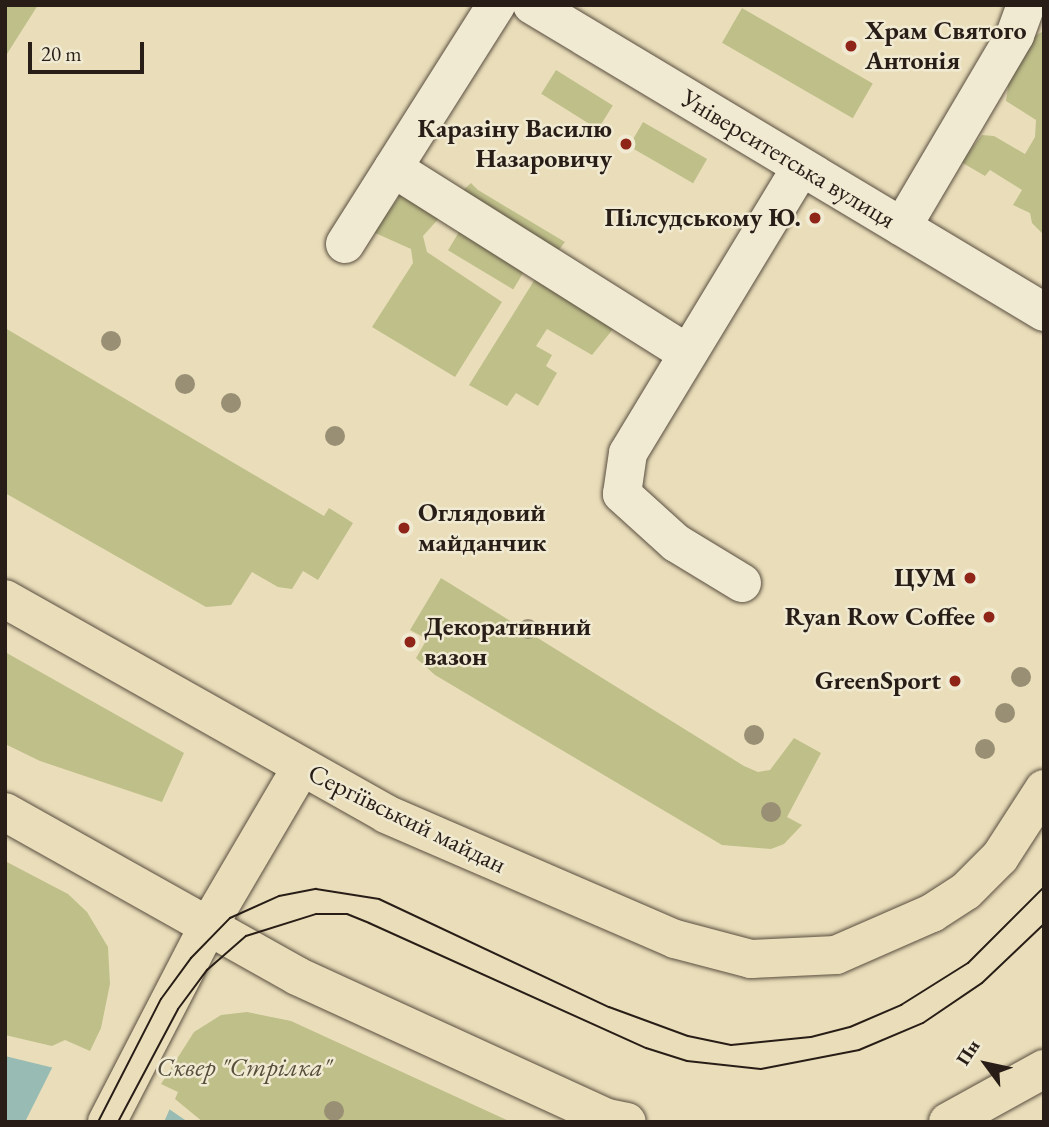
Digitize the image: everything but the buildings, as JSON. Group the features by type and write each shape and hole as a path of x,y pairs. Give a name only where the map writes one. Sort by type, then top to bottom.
{"main road":[{"name":"Сергіївський майдан","path":"5,600 301,768 433,835 675,939 751,958 836,955 899,930 966,891 1000,857 1044,789"},
{"path":"107,1122 131,1070 207,928 301,768"},
{"path":"5,812 207,928 298,976 615,1120"},
{"path":"948,1122 1044,1069"}],"street":[{"path":"345,244 496,5"},
{"name":"Університетська вулиця","path":"532,5 1044,312"},
{"path":"902,227 1015,34 1026,5"},
{"path":"742,583 676,543 622,494 628,453 801,167"},
{"path":"393,168 687,353"}],"green space":[{"path":"5,5 38,5 5,57"},
{"path":"742,8 873,84 853,118 722,43"},
{"path":"1044,31 1043,234 1032,223 1030,213 1013,205 1022,190 990,170 985,176 961,162 982,135 994,136 1025,154 1035,137 1036,120 1006,101 1010,73 1034,36"},
{"path":"556,70 613,106 598,129 541,94"},
{"path":"643,122 707,159 693,183 629,146"},
{"path":"471,183 478,190 565,242 558,251 461,192"},
{"path":"406,188 441,216 423,236 427,252 502,302 455,377 372,327 413,263 411,249 373,232"},
{"path":"465,222 530,261 513,289 448,250"},
{"path":"540,271 618,323 592,355 547,329 536,346 552,355 546,366 557,373 538,406 516,393 507,406 469,385"},
{"path":"5,328 324,516 329,508 353,523 318,580 303,571 292,589 278,587 252,572 231,605 206,607 5,493"},
{"path":"441,578 744,766 758,772 770,770 794,738 821,753 787,817 802,825 784,844 771,849 722,845 435,675 416,658 427,639 410,630"},
{"path":"5,652 184,753 162,802 40,761 5,744"},
{"path":"5,861 68,894 87,912 108,947 110,984 101,1028 90,1051 65,1040 52,1046 5,1035"},
{"name":"Сквер \"Стрілка\"","path":"247,1012 291,1021 511,1122 203,1122 175,1099 178,1092 161,1084 194,1032 221,1015"}],"water":[{"path":"5,1056 140,1089 188,1122 5,1122"}],"pier":[{"path":"54,1064 141,1086 171,1106 164,1122 25,1122"}],"tram line":[{"path":"98,1122 161,999 191,958 230,918 279,896 316,889 379,899 609,1007 688,1036 731,1045 811,1037 850,1027 901,1005 968,963 1044,887"},
{"path":"118,1122 178,1009 207,970 246,936 316,914 347,914 646,1048 687,1061 761,1069 859,1050 923,1023 982,983 1044,924"}],"place":[{"name":"Храм Святого Антонія","path":"851,46"},
{"name":"Каразіну Василю Назаровичу","path":"626,144"},
{"name":"Пілсудському Ю.","path":"815,218"},
{"name":"Оглядовий майданчик","path":"404,528"},
{"name":"ЦУМ","path":"970,578"},
{"name":"Ryan Row Coffee","path":"989,617"},
{"name":"Декоративний вазон","path":"410,642"},
{"name":"GreenSport","path":"955,681"}]}
